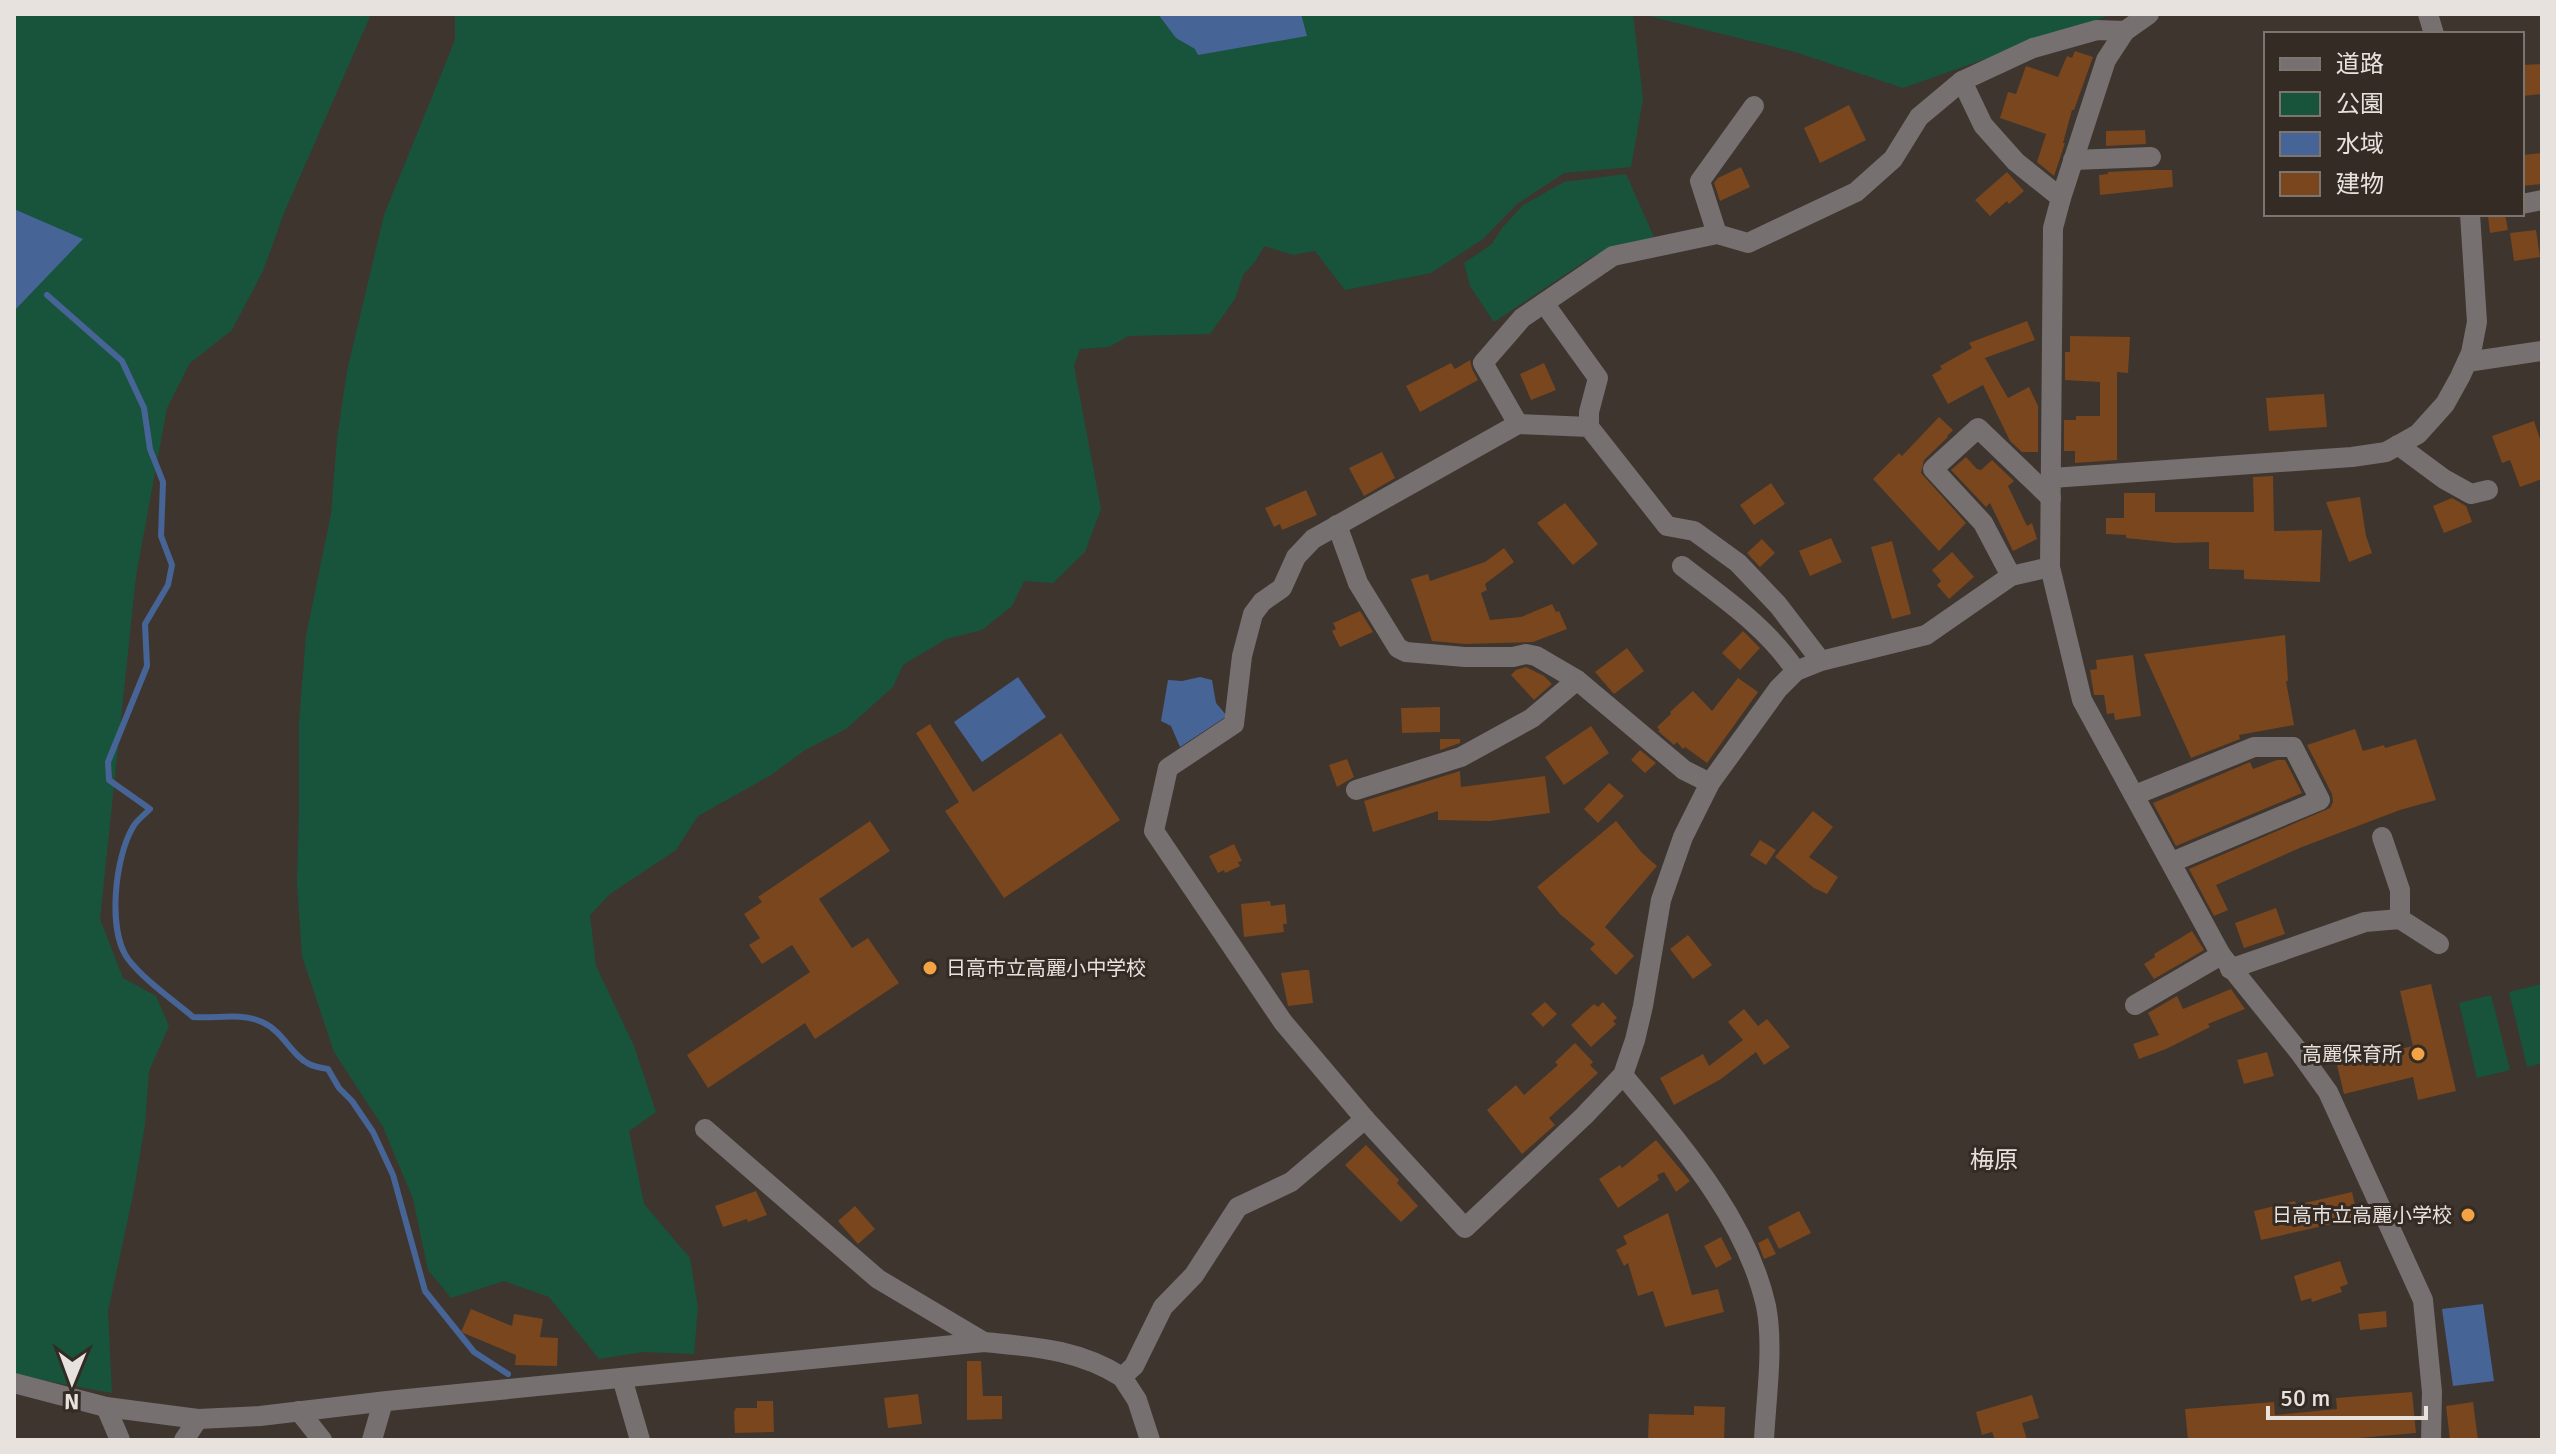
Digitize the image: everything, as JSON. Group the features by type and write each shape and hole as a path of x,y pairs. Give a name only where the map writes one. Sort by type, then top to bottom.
{"street":[{"path":"2149,14 2125,31 2106,60 2053,228 2050,567 2082,700 2225,962 2328,1092 2423,1300 2432,1392 2431,1440"},
{"path":"1518,424 1483,363 1522,318 1613,256 1717,234 1748,243 1856,192 1893,159 1919,117 1962,81 2033,48 2097,30 2125,31"},
{"path":"1962,81 1983,125 2016,162 2061,198"},
{"path":"1717,234 1700,181 1754,106"},
{"path":"2073,160 2151,157"},
{"path":"2011,576 1983,523 1933,469 1978,428 2052,488 2386,452 2418,434 2445,404 2467,362 2477,322 2472,216"},
{"path":"1544,303 1598,378 1589,412 1589,427 1667,526 1694,531 1738,563 1778,605 1821,661"},
{"path":"2467,362 2542,351"},
{"path":"1589,427 1518,424 1313,539 1296,557 1282,588 1262,602 1253,614 1242,656 1234,724 1168,768 1154,831 1283,1022 1365,1119 1465,1228 1623,1075 1643,1006 1661,900 1683,837 1710,783 1778,689 1796,671 1821,661 1926,635 2011,576 2050,567"},
{"path":"2398,445 2444,479 2471,494 2488,490"},
{"path":"1337,525 1358,583 1398,648 1406,652 1465,657 1526,654 1548,662 1577,680 1684,770 1710,783"},
{"path":"1682,566 1749,618 1780,647 1796,671"},
{"path":"1356,790 1461,757 1532,718 1577,680"},
{"path":"2135,795 2254,747 2293,747 2320,800 2172,862"},
{"path":"2382,837 2400,890 2400,919"},
{"path":"2135,1005 2225,962 2365,922 2400,919 2439,944"},
{"path":"1623,1075 1681,1145 1737,1227 1757,1277 1766,1308 1769,1345 1764,1440"},
{"path":"1122,1377 1134,1366 1163,1307 1194,1275 1238,1207 1291,1182 1365,1119"},
{"path":"705,1129 878,1279 984,1342"},
{"path":"14,1383 106,1407 198,1419 260,1416 984,1342 1054,1349 1099,1362 1122,1377 1137,1400 1150,1440"},
{"path":"622,1378 640,1440"},
{"path":"372,1440 383,1402"},
{"path":"106,1407 120,1440"},
{"path":"299,1411 322,1440"},
{"path":"184,1440 198,1419"}],"green space":[{"path":"14,14 371,14 284,213 263,271 232,330 190,363 167,408 136,576 100,919 123,978 156,996 169,1026 149,1071 145,1125 108,1311 112,1393 14,1375"},
{"path":"455,14 1633,14 1643,99 1631,167 1564,173 1517,204 1483,239 1431,273 1345,290 1315,251 1293,255 1264,246 1243,275 1235,299 1210,334 1128,336 1109,347 1080,349 1074,366 1101,509 1085,552 1053,583 1024,581 1012,606 982,630 946,639 903,665 893,687 846,729 805,750 771,775 698,816 676,850 610,894 590,915 596,966 634,1046 656,1112 629,1131 644,1204 690,1258 698,1308 694,1354 643,1352 599,1359 549,1297 504,1281 451,1298 428,1270 413,1199 383,1127 334,1052 302,956 297,883 299,722 306,636 331,514 347,371 384,215 455,40"},
{"path":"1641,14 2113,14 1903,88 1795,52"},
{"path":"1626,174 1654,237 1615,247 1590,258 1494,322 1470,286 1464,263 1492,244 1523,205 1564,182"},
{"path":"2542,984 2542,1063 2527,1067 2509,992"},
{"path":"2491,995 2510,1070 2477,1078 2459,1003"}],"water":[{"path":"1158,14 1301,14 1307,36 1198,55 1195,49 1176,38"},
{"path":"14,209 83,239 14,311"},
{"path":"1018,677 1046,717 982,762 954,722"},
{"path":"1200,677 1212,680 1216,703 1227,716 1180,747 1171,726 1161,721 1168,680"},
{"path":"2483,1304 2494,1381 2453,1386 2442,1309"}],"building":[{"path":"2075,51 2093,57 2072,110 2054,176 2037,162 2046,134 2000,118 2008,92 2016,94 2026,66 2058,77 2067,56 2072,58"},
{"path":"2542,64 2542,94 2524,96 2524,65"},
{"path":"1849,105 1866,140 1820,163 1804,128"},
{"path":"2145,130 2146,144 2106,146 2106,131"},
{"path":"2542,153 2542,184 2524,186 2524,155"},
{"path":"1741,167 1750,187 1720,201 1714,183"},
{"path":"2172,170 2173,187 2100,195 2099,175"},
{"path":"2007,172 2024,191 1990,216 1975,200"},
{"path":"2488,216 2505,216 2508,230 2490,233"},
{"path":"2536,230 2540,257 2514,261 2510,233"},
{"path":"2027,321 2035,340 1985,358 2008,398 2029,387 2038,406 2038,452 2022,452 2010,441 1983,385 1948,404 1932,375 1942,369 1940,366 1972,348 1969,343"},
{"path":"2070,336 2130,337 2128,373 2117,372 2117,460 2075,463 2075,451 2064,451 2064,420 2076,420 2076,416 2100,416 2100,382 2065,380 2065,352 2070,352"},
{"path":"1470,360 1478,380 1420,412 1406,386 1451,363 1455,369"},
{"path":"1544,363 1556,390 1531,400 1520,374"},
{"path":"2324,394 2327,427 2269,431 2266,398"},
{"path":"1939,417 1953,430 1924,460 1921,473 1966,523 1939,551 1873,479 1899,453 1902,456"},
{"path":"2534,421 2542,445 2542,479 2520,487 2510,460 2502,463 2492,436"},
{"path":"1382,452 1395,478 1364,496 1349,468"},
{"path":"1966,457 1981,470 1992,460 2014,481 2008,486 2027,526 2032,523 2037,539 2013,551 1990,503 1986,507 1951,470"},
{"path":"2273,476 2274,531 2322,530 2320,582 2244,579 2244,570 2209,569 2209,542 2175,543 2106,534 2106,518 2124,518 2124,493 2155,493 2155,512 2254,512 2253,477"},
{"path":"1771,483 1785,504 1754,525 1740,505"},
{"path":"1306,490 1317,515 1282,530 1280,524 1274,527 1265,508"},
{"path":"2360,497 2372,553 2349,562 2326,502"},
{"path":"2452,498 2466,506 2472,522 2444,533 2433,506"},
{"path":"1565,503 1598,544 1573,565 1537,523"},
{"path":"1831,538 1842,562 1810,576 1799,551"},
{"path":"1762,539 1775,553 1760,567 1747,553"},
{"path":"1892,541 1911,614 1892,619 1871,547"},
{"path":"1504,548 1514,562 1485,584 1487,590 1481,593 1490,620 1521,617 1552,604 1556,612 1559,611 1567,629 1533,642 1466,644 1432,641 1411,579 1428,574 1430,581 1485,562"},
{"path":"1952,552 1974,577 1949,599 1937,585 1941,581 1932,570"},
{"path":"1360,611 1373,632 1340,647 1332,631 1336,629 1333,623"},
{"path":"1743,631 1760,648 1740,670 1722,653"},
{"path":"2285,635 2286,681 2294,725 2239,735 2240,739 2191,758 2144,654"},
{"path":"1627,648 1644,671 1614,694 1595,672"},
{"path":"2133,655 2141,716 2115,720 2114,713 2107,714 2104,695 2094,695 2090,670 2097,669 2096,660"},
{"path":"1526,667 1552,684 1534,700 1511,675"},
{"path":"1738,678 1758,692 1707,763 1677,742 1674,745 1658,731 1657,727 1670,712 1693,691 1712,711"},
{"path":"1440,707 1440,732 1402,733 1401,708"},
{"path":"930,724 973,792 1061,733 1120,820 1004,898 945,811 959,802 916,733"},
{"path":"1591,726 1609,753 1564,785 1545,757"},
{"path":"2355,729 2363,751 2416,739 2436,800 2400,810 2302,847 2216,885 2228,910 2214,916 2189,869 2330,808 2332,794 2307,745"},
{"path":"1440,739 1460,739 1460,743 1440,750"},
{"path":"1640,750 1656,763 1645,773 1631,760"},
{"path":"1347,759 1354,777 1337,787 1329,765"},
{"path":"2285,760 2302,793 2176,846 2153,803 2250,762 2253,769"},
{"path":"1460,771 1461,787 1545,776 1550,813 1490,821 1438,820 1438,811 1373,832 1364,801"},
{"path":"1609,783 1624,796 1598,823 1584,809"},
{"path":"1813,811 1833,827 1809,857 1838,877 1827,894 1814,888 1775,857"},
{"path":"870,821 890,851 819,899 852,948 868,938 899,983 815,1039 805,1023 708,1088 687,1055 810,972 792,945 762,964 749,945 760,938 744,914 762,902 758,897"},
{"path":"1616,821 1657,866 1605,927 1634,956 1616,975 1590,949 1595,944 1560,914 1537,887"},
{"path":"1760,840 1776,850 1766,865 1750,855"},
{"path":"1234,844 1242,861 1238,862 1240,866 1218,873 1209,856"},
{"path":"1270,901 1271,906 1285,904 1287,924 1283,924 1284,932 1244,937 1241,904"},
{"path":"2276,908 2285,934 2244,948 2235,923"},
{"path":"2192,931 2204,950 2154,979 2144,964 2155,957 2154,954"},
{"path":"1688,935 1712,965 1693,979 1670,949"},
{"path":"1309,970 1313,1003 1288,1006 1281,973"},
{"path":"2431,984 2456,1091 2418,1100 2413,1077 2344,1094 2335,1057 2357,1051 2358,1059 2413,1046 2400,991"},
{"path":"2231,989 2245,1009 2208,1024 2210,1027 2166,1049 2139,1059 2133,1044 2159,1035 2148,1013 2177,996 2183,1009"},
{"path":"1545,1002 1557,1014 1543,1027 1531,1014"},
{"path":"1603,1002 1617,1018 1613,1021 1616,1024 1591,1047 1571,1025 1594,1004 1598,1007"},
{"path":"1744,1009 1758,1026 1767,1019 1790,1047 1764,1065 1756,1052 1721,1079 1674,1105 1660,1078 1703,1054 1709,1066 1743,1040 1728,1022"},
{"path":"1575,1043 1593,1062 1590,1065 1598,1073 1549,1118 1555,1125 1522,1154 1487,1110 1516,1085 1524,1095 1558,1065 1555,1062"},
{"path":"2267,1052 2274,1076 2244,1084 2237,1060"},
{"path":"1656,1140 1690,1181 1676,1192 1664,1172 1657,1175 1659,1180 1618,1208 1599,1179 1620,1165 1622,1168"},
{"path":"1366,1145 1399,1180 1397,1183 1418,1206 1401,1222 1345,1165"},
{"path":"756,1191 767,1215 723,1227 715,1206"},
{"path":"2352,1192 2358,1218 2261,1240 2254,1211"},
{"path":"855,1206 875,1229 858,1244 838,1221"},
{"path":"1799,1211 1811,1233 1779,1249 1768,1227"},
{"path":"1668,1213 1692,1295 1718,1289 1724,1312 1665,1327 1653,1291 1638,1296 1628,1263 1624,1266 1616,1250 1627,1244 1623,1236"},
{"path":"1721,1237 1732,1259 1716,1268 1704,1246"},
{"path":"1768,1238 1776,1254 1764,1259 1758,1243"},
{"path":"2340,1261 2348,1284 2340,1287 2342,1292 2312,1302 2311,1298 2301,1301 2294,1276"},
{"path":"471,1309 512,1326 514,1314 543,1319 540,1337 558,1338 557,1366 515,1365 516,1355 461,1332"},
{"path":"2386,1311 2387,1327 2360,1330 2358,1314"},
{"path":"967,1361 981,1361 983,1396 1002,1396 1002,1419 967,1420"},
{"path":"2412,1392 2416,1433 2336,1440 2188,1440 2185,1409 2274,1402 2275,1415 2337,1409 2336,1398"},
{"path":"918,1394 922,1424 888,1428 884,1398"},
{"path":"2032,1395 2039,1418 2022,1423 2027,1440 1995,1440 1992,1432 1982,1435 1976,1412"},
{"path":"757,1401 773,1401 774,1432 735,1433 736,1408 757,1408"},
{"path":"2473,1402 2478,1440 2450,1440 2446,1406"},
{"path":"1694,1406 1725,1407 1724,1440 1648,1440 1649,1414 1694,1415"}],"waterway":[{"path":"47,295 122,361 144,408 150,449 163,482 161,536 172,565 168,585 145,624 147,666 108,762 109,780 150,809 134,825 118,874 116,912 121,946 142,975 193,1017 237,1017 262,1022 276,1031 303,1060 328,1069 373,1132 393,1175 425,1291 474,1352 508,1374"}],"place":[{"name":"日高市立高麗小中学校","path":"930,968"},
{"name":"高麗保育所","path":"2418,1054"},
{"name":"日高市立高麗小学校","path":"2468,1215"}],"district":[{"name":"梅原","path":"1994,1160"}]}
